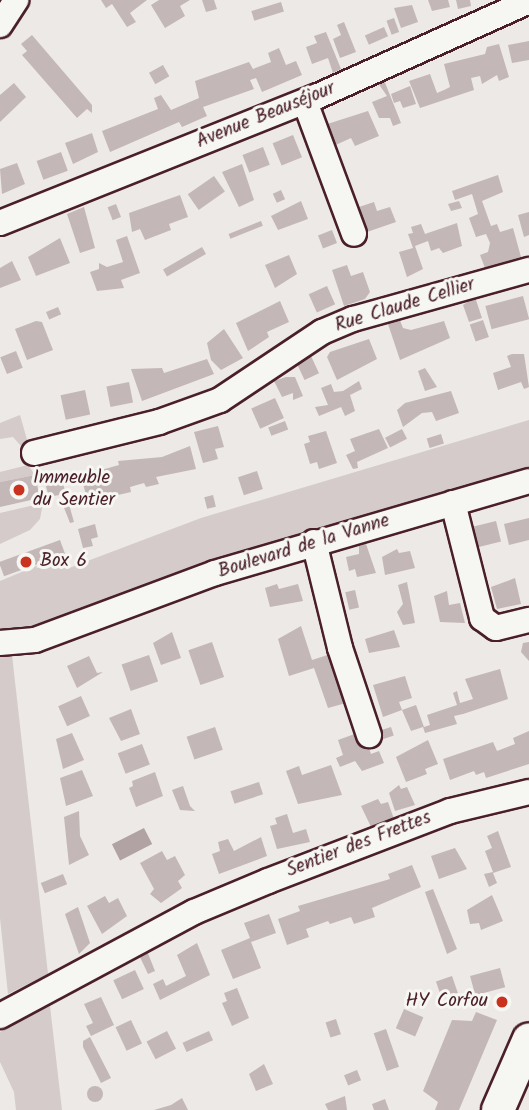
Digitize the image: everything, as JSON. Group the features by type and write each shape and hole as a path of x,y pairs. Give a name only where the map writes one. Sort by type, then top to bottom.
{"main road":[{"path":"498,1110 529,1039"}],"street":[{"path":"0,25 16,0"},
{"name":"Avenue Beauséjour","path":"0,223 330,91 529,1"},
{"path":"308,110 354,234"},
{"name":"Rue Claude Cellier","path":"34,453 178,416 228,396 330,328 529,270"},
{"name":"Boulevard de la Vanne","path":"0,643 35,640 215,573 529,481"},
{"path":"453,503 482,618 496,628 529,620"},
{"path":"314,542 340,648 369,735"},
{"name":"Sentier des Frettes","path":"0,1016 194,912 450,811 529,792"}],"shaded area":[{"path":"20,415 28,443 21,446 13,437 0,439 0,423"},
{"path":"529,420 529,468 215,562 26,631 0,633 0,581 65,554 69,568 201,518"},
{"path":"28,465 35,475 0,482 0,472"},
{"path":"43,503 40,519 30,530 0,544 0,513"},
{"path":"0,655 12,655 48,974 8,994 0,918"},
{"path":"144,828 152,844 120,860 112,844"},
{"path":"50,1006 62,1110 16,1110 14,1092 0,1062 0,1032"}],"building":[{"path":"101,0 147,0 130,13 136,22 127,27 112,4 106,8"},
{"path":"159,0 190,0 180,6 185,16 165,28 151,5"},
{"path":"202,0 214,0 217,9 206,12"},
{"path":"428,0 448,0 450,7 432,11"},
{"path":"456,0 470,0 471,6 458,9"},
{"path":"281,2 284,12 254,21 251,11"},
{"path":"412,5 418,22 401,28 394,8"},
{"path":"394,18 399,32 392,35 386,21"},
{"path":"344,22 356,52 340,58 333,39 341,35 337,25"},
{"path":"384,27 388,36 369,45 365,36"},
{"path":"326,32 341,69 333,73 328,58 312,64 306,47 317,43 314,36"},
{"path":"32,35 92,105 92,113 87,109 77,118 22,55 27,51 21,44"},
{"path":"529,41 529,60 512,63 508,45"},
{"path":"499,44 509,77 499,81 497,75 482,84 480,76 471,78 474,90 420,108 409,81 430,74 437,93 450,87 444,64 485,54 487,47"},
{"path":"279,48 286,65 296,61 302,75 262,92 256,78 250,80 254,89 203,107 207,116 182,127 179,122 110,152 102,131 158,109 154,98 161,95 171,110 199,98 195,81 249,62 253,69 271,62 268,53"},
{"path":"163,65 169,76 155,84 149,73"},
{"path":"384,80 401,123 393,126 390,118 379,118 372,102 387,96 378,83"},
{"path":"14,83 26,97 0,122 0,95"},
{"path":"410,86 416,104 403,108 400,101 394,103 391,94"},
{"path":"368,111 379,136 355,146 351,138 327,149 318,127"},
{"path":"92,133 98,152 73,164 65,143"},
{"path":"293,135 302,157 282,165 273,143"},
{"path":"263,147 270,165 249,173 242,155"},
{"path":"61,152 68,171 43,180 37,161"},
{"path":"17,163 25,184 2,194 0,169"},
{"path":"242,164 254,200 239,207 222,172"},
{"path":"498,175 503,192 482,201 491,226 497,224 500,232 513,228 521,257 485,268 480,255 488,252 490,243 486,234 476,237 469,218 478,214 472,194 455,200 452,191"},
{"path":"214,176 225,192 199,210 188,194"},
{"path":"281,190 285,199 277,203 273,194"},
{"path":"180,195 188,217 169,224 171,230 145,240 140,229 132,232 129,213"},
{"path":"301,201 308,219 278,230 271,216"},
{"path":"459,201 462,208 451,211 448,204"},
{"path":"374,202 377,211 390,207 396,222 367,232 359,207"},
{"path":"116,204 121,217 113,220 108,207"},
{"path":"84,207 95,248 80,253 67,214"},
{"path":"529,212 529,235 524,237 518,215"},
{"path":"261,221 263,226 230,239 229,234"},
{"path":"457,223 462,246 443,253 439,248 431,251 428,241 415,246 423,269 407,277 399,252 413,248 408,234 413,233 411,227 421,224 425,234"},
{"path":"332,230 337,243 323,248 318,235"},
{"path":"127,236 140,273 121,280 124,288 97,291 90,272 99,269 99,263 107,267 123,262 116,240"},
{"path":"60,238 70,263 36,276 28,257"},
{"path":"202,247 206,254 167,276 163,270"},
{"path":"289,255 297,274 275,288 265,265"},
{"path":"12,261 21,280 0,288 0,268"},
{"path":"347,265 351,276 363,272 370,292 365,299 344,306 332,270"},
{"path":"327,286 335,304 317,312 309,294"},
{"path":"523,296 529,319 492,329 485,306"},
{"path":"475,297 482,318 469,322 463,305"},
{"path":"280,301 289,322 267,332 269,337 248,351 236,323"},
{"path":"58,307 61,314 49,319 46,312"},
{"path":"399,318 403,328 411,330 444,321 450,338 400,360 387,321"},
{"path":"483,320 489,337 476,342 470,325"},
{"path":"36,321 42,322 53,350 27,360 15,329"},
{"path":"224,329 243,358 221,370 211,360 207,343"},
{"path":"369,339 377,359 337,380 327,357 330,352"},
{"path":"16,351 23,368 7,374 0,357"},
{"path":"524,354 529,387 524,389 521,382 498,390 493,373 511,367 507,356"},
{"path":"311,356 319,373 305,380 296,363"},
{"path":"207,359 214,374 142,401 131,369 162,368 164,373"},
{"path":"425,368 437,387 425,391 418,371"},
{"path":"295,377 303,396 293,400 293,393 282,397 274,381"},
{"path":"359,381 362,389 350,395 355,411 345,416 341,407 319,416 315,407 328,405 321,388 331,384 334,392 343,391"},
{"path":"129,382 133,403 110,407 106,386"},
{"path":"85,390 90,414 66,420 61,395"},
{"path":"451,391 459,413 436,421 432,412 422,413 403,427 397,410 405,403"},
{"path":"275,398 284,418 260,429 251,409"},
{"path":"285,421 288,429 271,436 268,427"},
{"path":"218,426 224,447 215,449 218,459 203,463 194,432"},
{"path":"379,429 388,448 357,462 358,468 353,469 346,455 355,451 350,439"},
{"path":"402,429 407,439 390,447 385,438"},
{"path":"326,431 337,463 319,469 317,462 310,464 304,444 310,442 308,436"},
{"path":"441,434 444,444 430,448 427,438"},
{"path":"190,446 196,469 156,477 159,484 146,487 144,483 130,487 131,492 88,502 82,480 88,478 87,474 119,465 118,461 162,457"},
{"path":"257,471 263,489 244,495 238,477"},
{"path":"60,473 74,522 70,523 59,495 49,497 45,483"},
{"name":"Immeuble du Sentier","path":"35,475 40,498 0,507 0,482"},
{"path":"213,495 216,507 207,509 204,497"},
{"path":"529,518 529,540 509,545 504,524"},
{"path":"496,521 501,541 477,547 472,527"},
{"path":"95,524 98,537 91,539 93,546 83,548 78,529"},
{"path":"60,540 65,554 4,576 0,562"},
{"path":"366,544 376,573 357,577 355,569 349,571 346,557 359,554 359,546"},
{"path":"397,549 399,553 410,551 415,568 385,575 382,557"},
{"path":"515,578 521,604 497,609 491,587"},
{"path":"407,582 415,623 403,625 397,612 403,604 398,585"},
{"path":"277,584 279,589 298,584 303,601 270,607 265,588"},
{"path":"355,590 359,608 349,610 345,592"},
{"path":"447,591 449,605 460,603 465,623 440,622 434,596"},
{"path":"301,626 312,660 337,652 353,701 328,708 314,668 289,676 278,639"},
{"path":"394,630 400,647 369,653 365,639"},
{"path":"172,632 181,658 161,665 153,643"},
{"path":"212,642 224,677 200,685 188,650"},
{"path":"529,642 529,661 521,652 523,643"},
{"path":"149,655 158,681 131,691 122,664"},
{"path":"89,656 97,673 103,672 77,688 67,666"},
{"path":"500,669 508,699 454,716 457,724 425,733 423,727 411,731 402,710 416,705 424,727 430,725 427,715 457,705 453,693 457,691 460,703 473,699 465,679"},
{"path":"405,676 412,698 399,702 402,710 383,717 373,685"},
{"path":"81,696 90,716 67,726 58,706"},
{"path":"131,709 140,734 121,741 109,718"},
{"path":"215,727 223,750 194,759 187,737"},
{"path":"391,727 394,736 380,740 378,731"},
{"path":"363,731 371,754 379,751 384,763 362,771 355,761 340,767 336,758 343,755 338,740"},
{"path":"529,731 529,764 486,778 484,772 476,775 474,771 450,780 443,759 493,742 497,751 515,744 513,738"},
{"path":"72,733 84,760 63,769 56,739"},
{"path":"428,740 438,764 425,769 427,774 406,782 396,757"},
{"path":"142,744 150,765 126,774 118,753"},
{"path":"331,765 342,795 298,804 286,771 299,766 302,775"},
{"path":"82,770 93,796 66,806 60,778"},
{"path":"155,772 163,796 136,807 129,788 133,786 132,781"},
{"path":"259,782 263,794 234,804 230,791"},
{"path":"399,785 401,789 407,787 415,805 395,811 389,793"},
{"path":"183,786 190,806 195,811 180,810 172,790"},
{"path":"378,799 381,804 388,802 394,819 372,829 361,806"},
{"path":"79,811 80,836 89,855 69,865 64,817"},
{"path":"287,814 293,833 306,829 310,842 277,849 270,826 277,824 275,818"},
{"path":"498,831 511,867 493,873 497,883 489,887 484,874 493,872 485,851 492,848 487,836"},
{"path":"261,837 267,856 219,874 212,854 220,851 218,842 228,839 234,851"},
{"path":"455,848 467,869 439,879 431,856"},
{"path":"162,851 167,860 175,856 185,875 178,881 182,888 161,903 150,894 154,889 140,863"},
{"path":"412,865 421,887 372,908 375,917 354,924 351,917 330,924 328,921 306,929 309,937 287,945 278,919 300,911 298,906 390,879 388,874"},
{"path":"63,874 67,884 45,893 41,883"},
{"path":"433,889 457,949 447,954 425,892"},
{"path":"492,895 503,921 481,930 479,923 470,924 467,910"},
{"path":"105,896 109,903 118,898 127,916 102,934 87,906"},
{"path":"78,907 90,943 79,954 65,914"},
{"path":"269,914 276,933 251,942 261,968 233,979 221,950 250,938 244,923"},
{"path":"197,943 210,975 160,1000 153,984 163,979 166,986 186,976 177,955"},
{"path":"147,951 155,971 148,974 139,955"},
{"path":"500,968 505,987 475,995 470,976"},
{"path":"135,970 144,989 122,999 113,980"},
{"path":"452,976 458,993 442,999 436,982"},
{"path":"237,988 249,1018 232,1026 222,1003 227,1001 224,993"},
{"name":"HY Corfou","path":"506,996 508,1007 498,1009 496,998"},
{"path":"101,997 114,1025 91,1036 86,1026 93,1023 84,1004"},
{"path":"404,1009 423,1017 415,1037 396,1028"},
{"path":"476,1012 497,1020 459,1110 435,1110 438,1102 423,1091 452,1020 472,1021"},
{"path":"336,1019 341,1034 330,1038 326,1022"},
{"path":"131,1020 142,1044 127,1051 116,1027"},
{"path":"386,1029 399,1067 387,1071 374,1033"},
{"path":"167,1031 176,1049 156,1059 147,1041"},
{"path":"209,1031 213,1040 187,1052 183,1043"},
{"path":"90,1037 111,1078 101,1083 83,1047 83,1041"},
{"path":"264,1064 273,1084 256,1091 249,1074"},
{"path":"357,1070 361,1080 348,1085 344,1075"},
{"path":"95,1086 101,1088 101,1100 95,1102 89,1100 87,1094 89,1088"},
{"path":"345,1096 347,1110 328,1110 325,1104"},
{"path":"182,1098 188,1110 154,1110 171,1105"},
{"path":"385,1099 389,1110 374,1110 372,1104"}],"place":[{"name":"Immeuble du Sentier","path":"19,490"},
{"name":"Box 6","path":"26,562"},
{"name":"HY Corfou","path":"502,1002"}]}
